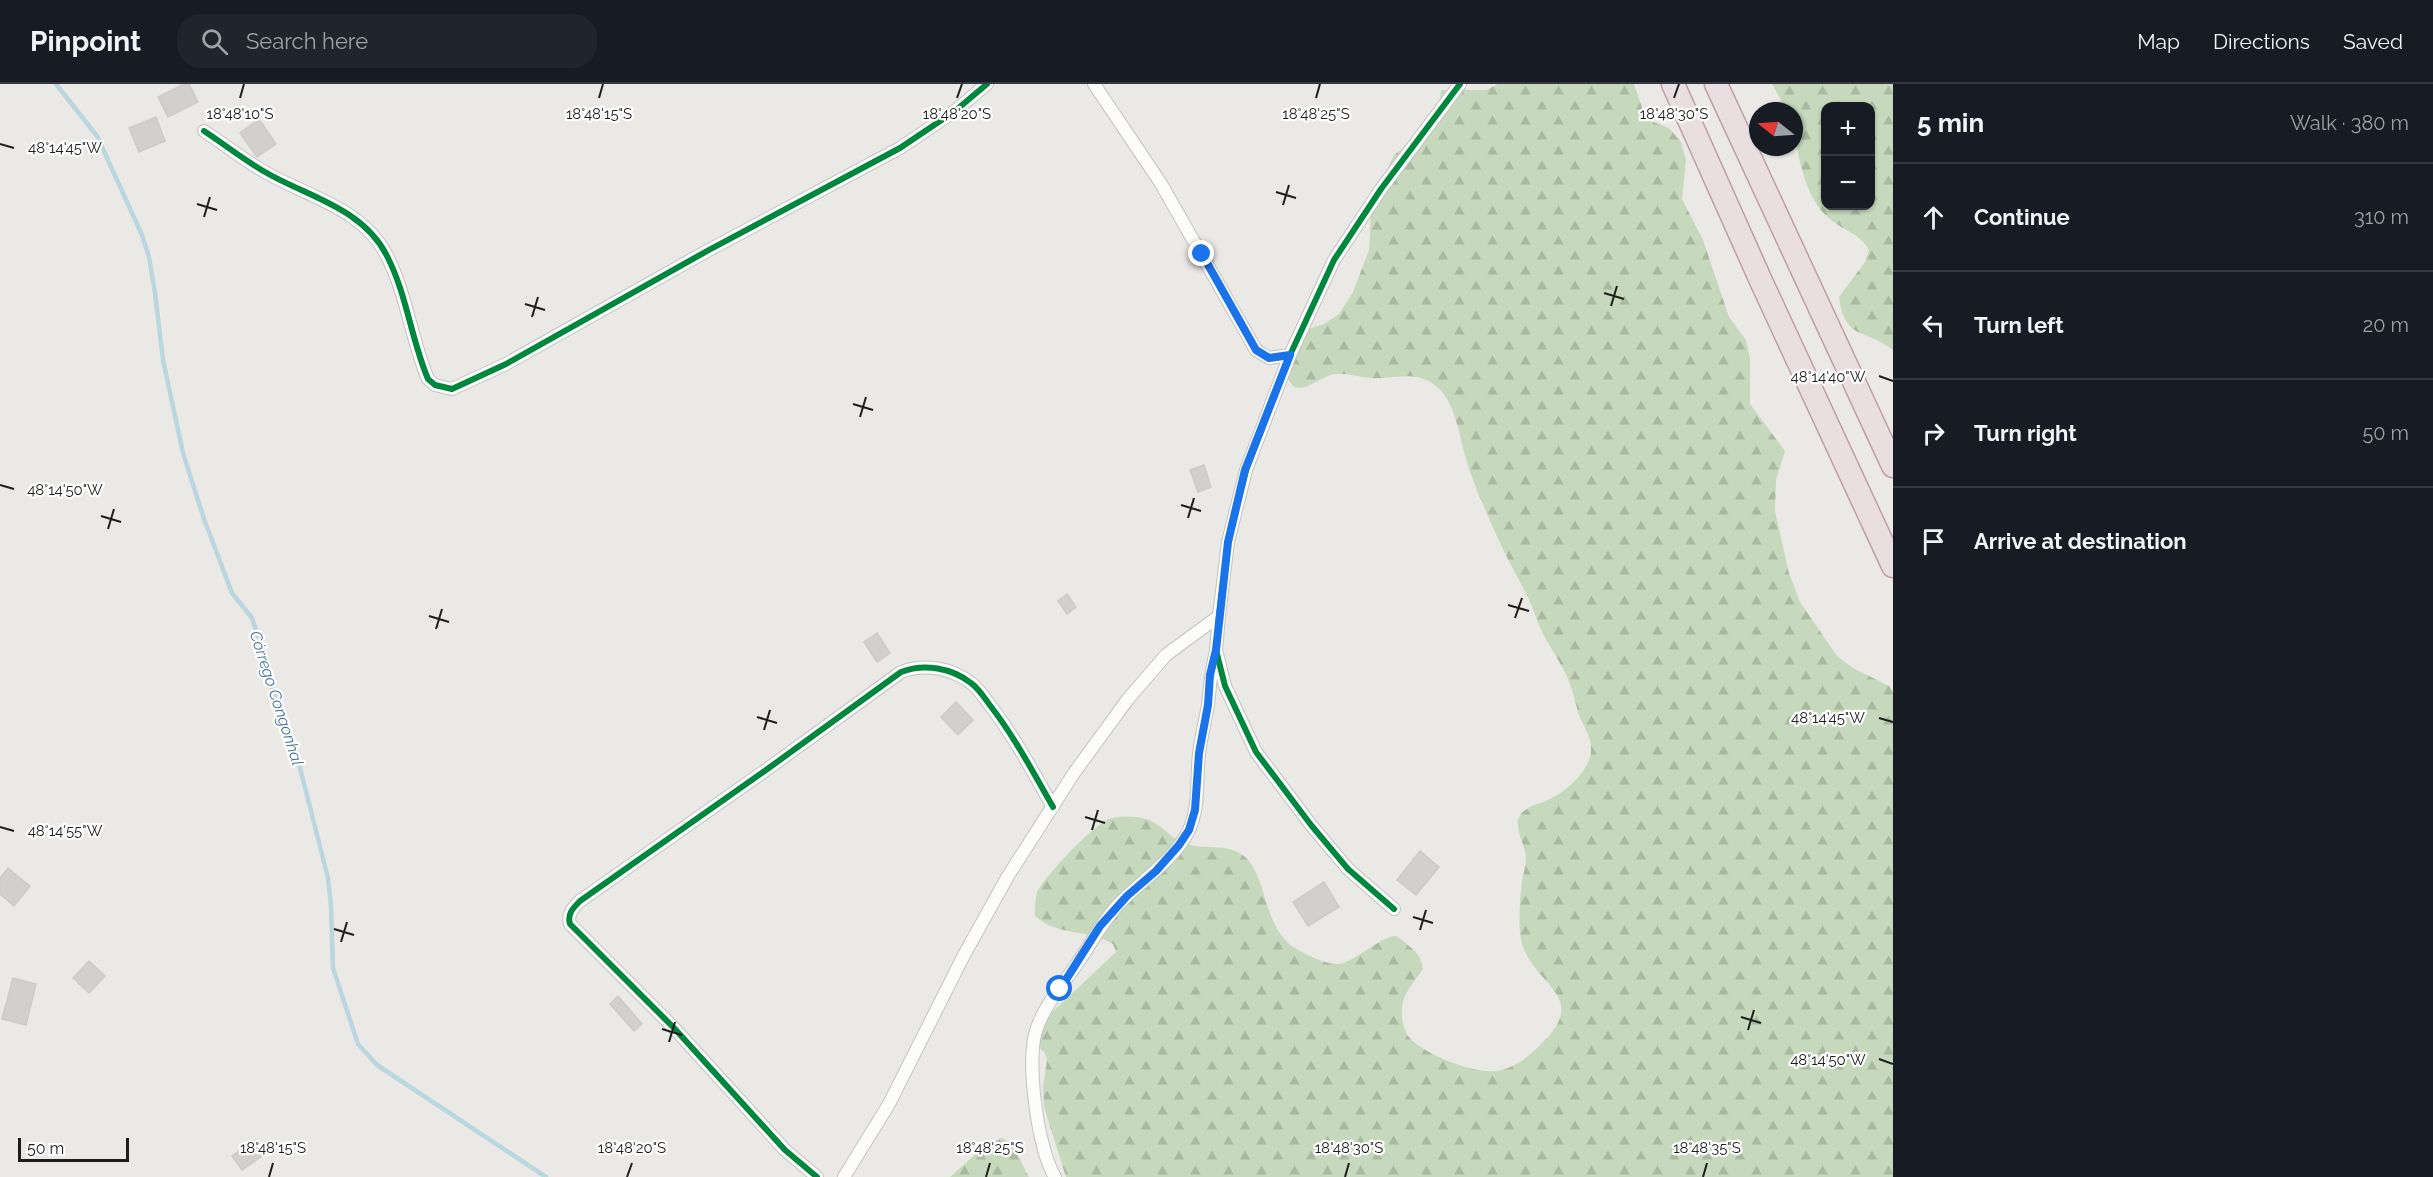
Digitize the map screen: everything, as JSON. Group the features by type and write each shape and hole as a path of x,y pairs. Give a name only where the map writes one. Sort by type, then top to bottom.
{"highway":[{"path":"1673,84 1893,566"},
{"path":"1716,84 1893,466"}],"street":[{"path":"204,131 264,172 337,206 368,230 386,254 399,281 428,378 435,385 452,389 506,364 707,251 900,148 955,111 987,84"},
{"path":"1095,84 1145,157 1256,350 1269,358 1290,355"},
{"path":"1055,1177 1047,1165 1037,1119 1033,1066 1036,1030 1045,1011 1100,926 1127,896 1156,871 1189,830 1195,810 1199,753 1208,705 1210,675 1216,650 1228,542 1245,470 1290,355 1334,260 1381,189 1460,84"},
{"path":"844,1177 889,1104 964,955 1008,876 1088,753 1154,668 1176,646 1219,616"},
{"path":"1216,650 1225,686 1256,752 1311,825 1348,869 1394,909"},
{"path":"817,1177 785,1150 674,1028 570,924 569,916 573,909 580,901 901,672 913,667 924,666 953,673 974,685 1019,748 1053,807"}],"green space":[{"path":"1498,84 1634,84 1646,119 1669,128 1681,142 1686,160 1682,199 1703,240 1729,317 1746,340 1750,358 1750,404 1785,451 1776,480 1775,511 1789,573 1800,602 1837,656 1853,668 1889,686 1893,692 1893,1177 1066,1177 1044,1107 1043,1087 1047,1060 1045,1053 1034,1043 1049,1015 1116,952 1113,944 1104,939 1063,930 1043,922 1035,916 1035,901 1041,886 1058,864 1092,831 1115,817 1145,819 1153,822 1176,839 1191,845 1225,848 1244,856 1258,877 1272,919 1279,932 1288,943 1315,958 1332,964 1343,963 1391,936 1401,939 1417,953 1423,969 1410,987 1403,1003 1402,1015 1405,1030 1415,1043 1436,1056 1462,1066 1487,1071 1510,1067 1526,1058 1540,1045 1555,1028 1561,1014 1560,1001 1554,990 1535,968 1521,939 1520,903 1526,859 1518,830 1518,820 1531,806 1550,799 1571,785 1583,771 1591,755 1591,743 1565,673 1542,632 1479,496 1459,430 1443,393 1428,381 1404,376 1369,378 1335,374 1300,388 1294,387 1285,371 1308,329 1324,324 1339,314 1353,292 1369,250 1371,215 1390,163 1394,155 1419,137 1439,106 1441,90 1486,90"},
{"path":"1772,84 1893,84 1893,350 1858,332 1846,321 1839,297 1865,262 1869,250 1857,236 1835,223 1821,210 1813,198 1798,156 1803,156 1803,102 1782,102"},
{"path":"1002,1138 1015,1149 1029,1177 950,1177 981,1149"}],"building":[{"path":"184,84 189,84 198,102 168,117 158,97"},
{"path":"156,117 165,141 139,152 129,128"},
{"path":"259,119 276,144 257,157 240,133"},
{"path":"1204,465 1211,487 1198,492 1190,470"},
{"path":"1067,594 1076,607 1067,614 1058,601"},
{"path":"877,633 890,653 877,662 864,642"},
{"path":"956,702 973,720 958,735 941,717"},
{"path":"1420,851 1439,867 1416,895 1397,880"},
{"path":"8,868 30,886 14,906 0,894 0,878"},
{"path":"1324,882 1339,907 1308,926 1293,902"},
{"path":"89,961 105,976 89,993 73,978"},
{"path":"13,978 36,984 26,1025 2,1019"},
{"path":"618,996 642,1024 634,1031 610,1004"},
{"path":"256,1140 265,1154 242,1170 232,1156"}],"waterway":[{"name":"Córrego Congonhal","path":"56,84 97,136 142,235 149,257 163,360 183,453 204,519 232,593 252,618 273,691 297,756 328,878 333,968 358,1044 377,1065 546,1177"}],"cycle path":[{"path":"204,131 265,172 333,205 364,226 377,240 394,271 428,379 435,385 452,389 506,364 707,251 900,148 955,111 987,84"},
{"path":"1394,909 1348,869 1311,825 1256,752 1225,686 1216,650 1228,542 1246,470 1290,355 1334,260 1381,189 1460,84"},
{"path":"817,1177 785,1150 674,1028 570,924 571,911 580,901 901,672 910,669 937,668 955,674 976,687 1015,741 1053,807"}],"route":[{"path":"1060,989 1100,926 1127,896 1156,871 1189,830 1195,810 1199,753 1208,705 1210,675 1216,650 1228,542 1245,470 1290,355 1269,358 1256,350 1202,254"}]}
